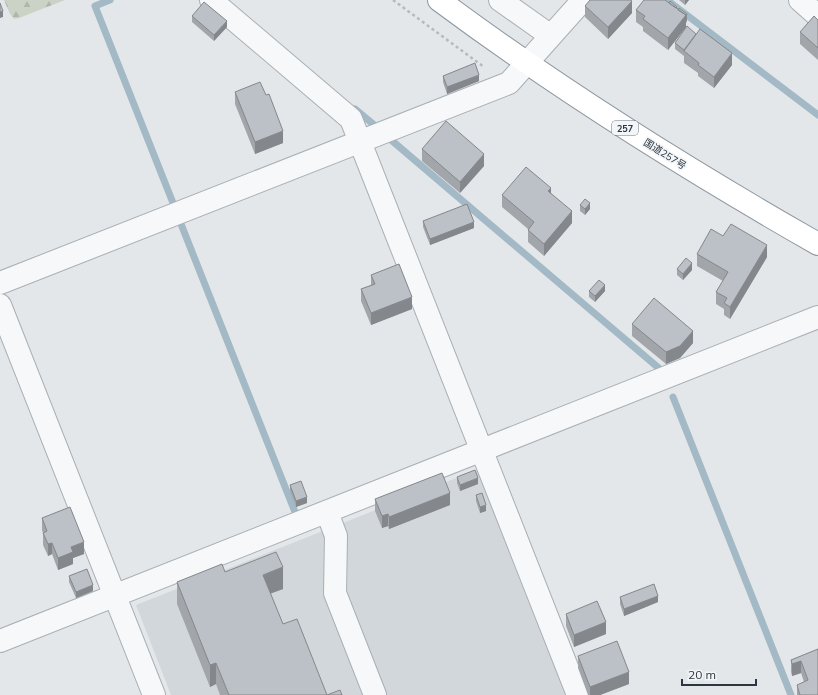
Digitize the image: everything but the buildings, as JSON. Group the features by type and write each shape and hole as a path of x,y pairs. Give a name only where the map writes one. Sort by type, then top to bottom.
{"highway":[{"name":"国道257号","path":"439,0 527,63 641,138 708,180 818,244"}],"street":[{"path":"211,0 351,120 578,695"},
{"path":"500,0 551,36"},
{"path":"0,283 509,83 584,0"},
{"path":"800,0 818,16"},
{"path":"0,305 154,695"},
{"path":"0,641 818,318"},
{"path":"327,512 336,536 335,593 375,695"}],"path":[{"path":"392,0 486,69"}],"shaded area":[{"path":"479,469 568,695 171,695 136,605"}],"green space":[{"path":"4,0 65,0 14,19 10,14"}],"waterway":[{"path":"110,0 95,6 173,203"},
{"path":"667,0 818,115"},
{"path":"355,109 373,124"},
{"path":"390,139 661,370"},
{"path":"181,224 295,512"},
{"path":"673,397 791,695"}]}
